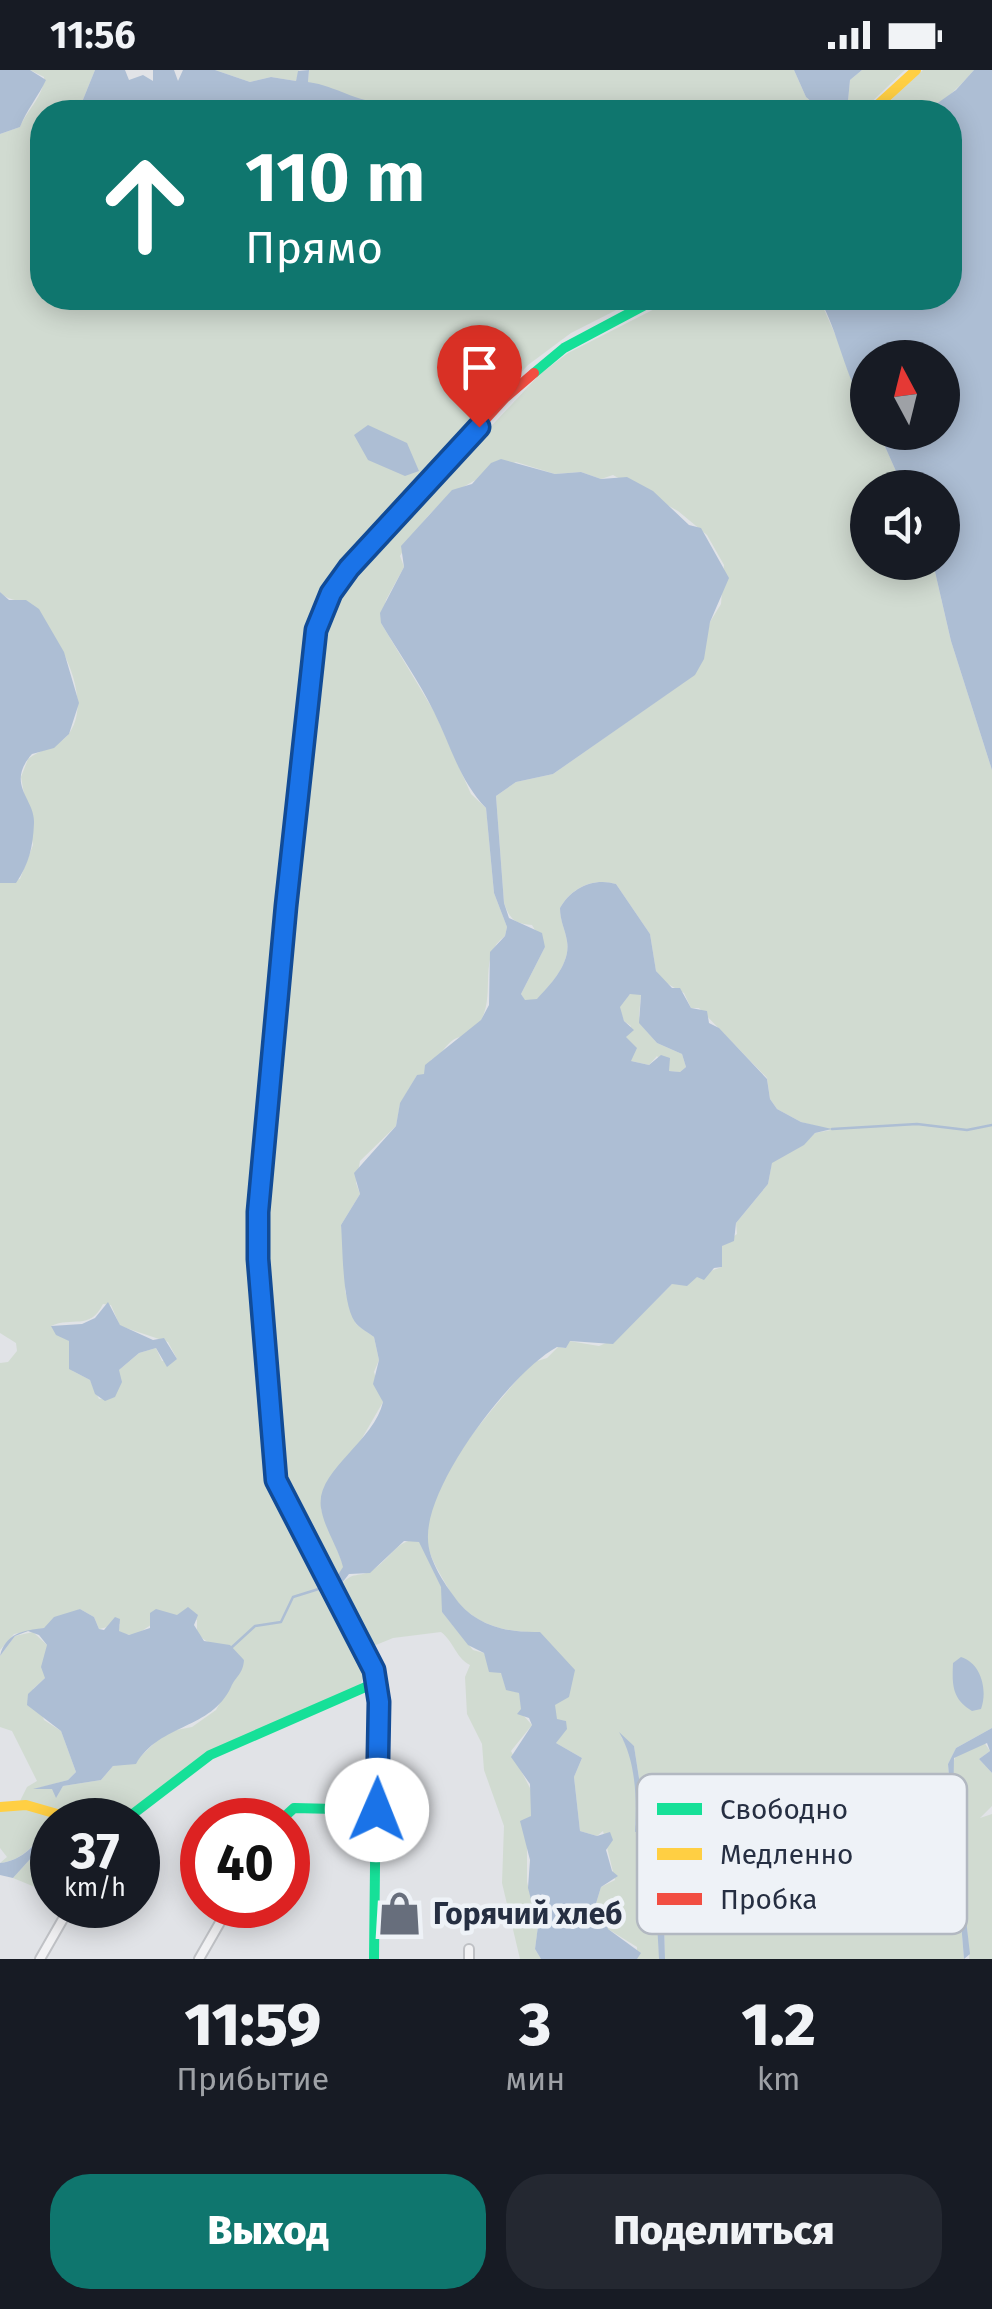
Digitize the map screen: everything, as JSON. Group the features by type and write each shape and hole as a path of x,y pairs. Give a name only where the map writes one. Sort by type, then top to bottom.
{"main road":[{"path":"883,100 916,70"},
{"path":"374,1959 377,1682 276,1480 257,1236 316,630 331,593 349,568 525,378 586,334 634,310"},
{"path":"154,1798 210,1755 377,1682"},
{"path":"0,1807 30,1806"},
{"path":"310,1808 377,1810"}],"street":[{"path":"40,1959 58,1928"},
{"path":"199,1959 217,1928"}],"shaded area":[{"path":"30,70 95,70 83,100 36,100 44,77"},
{"path":"215,70 299,70 296,81 271,77 250,82"},
{"path":"309,70 794,70 809,100 360,100 308,82"},
{"path":"862,70 905,70 874,100 848,100 850,80"},
{"path":"923,70 974,70 942,100 891,100"},
{"path":"30,110 30,310 616,310 571,333 528,365 339,569 327,585 311,624 250,1255 266,1444 275,1496 352,1631 367,1672 359,1686 220,1746 148,1798 20,1801 27,1787 37,1781 12,1731 0,1727 0,1656 15,1636 33,1632 47,1645 45,1678 33,1689 44,1720 61,1731 76,1772 68,1780 35,1789 53,1789 56,1797 63,1786 101,1780 113,1766 141,1756 166,1732 192,1727 216,1710 244,1660 202,1638 197,1633 197,1620 169,1617 127,1635 118,1631 120,1624 99,1629 94,1617 80,1609 44,1628 14,1634 0,1650 0,1363 8,1362 17,1351 16,1343 0,1333 0,883 20,879 33,845 21,777 28,759 67,736 78,705 70,669 53,634 32,608 0,592 0,134 20,127","holes":["103,1304 111,1305 120,1326 168,1342 177,1359 162,1361 156,1348 139,1353 119,1370 114,1397 99,1399 90,1380 73,1371 69,1341 51,1326 86,1320"]},
{"path":"652,310 824,310 850,375 850,450 887,450 895,470 850,470 850,580 937,580 951,641 992,770 992,1728 956,1748 948,1764 949,1774 638,1774 634,1746 621,1737 634,1767 637,1793 637,1934 659,1934 659,1959 637,1959 637,1947 608,1929 594,1910 601,1887 615,1880 603,1831 597,1836 580,1831 574,1777 582,1758 556,1743 566,1721 557,1720 554,1712 540,1632 499,1628 465,1610 448,1588 428,1546 428,1522 447,1472 480,1424 531,1363 547,1358 558,1347 566,1348 569,1341 599,1346 618,1338 672,1284 722,1267 722,1245 737,1234 736,1223 768,1184 772,1162 803,1145 815,1133 831,1130 801,1122 777,1109 770,1099 767,1078 699,1008 691,1008 684,993 666,983 656,971 650,934 616,884 591,883 565,901 560,908 567,941 563,965 537,1000 525,1001 521,994 545,947 532,925 514,920 504,903 496,796 516,782 553,774 694,675 710,622 721,604 724,565 707,535 678,511 613,475 601,479 581,472 555,474 516,462 449,497 423,522 400,556 404,567 386,600 381,623 435,713 471,794 486,808 494,893 507,927 491,958 485,1011 479,1024 431,1060 425,1075 417,1075 400,1104 396,1126 360,1161 356,1183 360,1194 341,1225 348,1272 345,1291 356,1324 374,1337 379,1360 374,1372 383,1402 321,1509 344,1567 334,1581 293,1508 279,1464 263,1237 322,631 336,597 353,574 540,374 568,353"},
{"path":"630,994 641,994 639,1016 643,1027 657,1043 682,1054 686,1067 680,1072 669,1071 657,1056 649,1065 631,1061 626,1037 631,1026 624,1021 619,1007"},
{"path":"412,1540 420,1542 442,1588 442,1612 473,1650 484,1653 491,1668 502,1674 506,1689 519,1693 523,1715 532,1725 511,1751 533,1794 531,1816 527,1819 527,1882 538,1926 535,1949 541,1959 520,1959 502,1883 504,1826 484,1770 482,1744 467,1714 465,1677 470,1665 441,1632 393,1638 371,1647 338,1588 348,1578 374,1569"},
{"path":"984,1742 990,1751 979,1759 992,1773 992,1806 980,1818 992,1814 992,1959 969,1959 967,1774 953,1774 956,1756"},
{"path":"30,1810 30,1849 0,1863 7,1857 0,1848 0,1811"},
{"path":"30,1859 30,1885 13,1878"},
{"path":"664,1934 962,1934 964,1959 665,1959"}],"water":[{"path":"0,70 30,70 46,80 34,100 30,100 20,127 0,134"},
{"path":"95,70 125,70 129,80 143,75 153,81 153,70 174,70 178,81 183,70 215,70 250,82 271,77 296,81 298,71 309,70 308,82 367,100 83,100"},
{"path":"794,70 862,70 850,80 848,100 806,97"},
{"path":"974,70 992,70 992,770 951,641 937,580 960,580 960,470 895,470 887,450 960,450 960,340 850,340 850,375 825,310 962,310 962,100 942,100"},
{"path":"368,425 407,443 419,471 405,476 368,460 354,435"},
{"path":"501,459 555,474 581,472 601,479 627,477 653,491 689,525 701,528 729,578 710,622 704,659 695,675 553,774 516,782 496,796 504,903 509,918 542,933 545,947 521,994 525,1000 537,999 563,965 567,941 560,908 565,901 592,883 616,884 650,934 656,971 672,988 680,988 691,1008 707,1011 709,1023 719,1028 767,1079 770,1099 777,1109 801,1122 832,1129 815,1133 804,1145 772,1163 768,1184 736,1223 734,1241 722,1246 722,1267 714,1268 704,1280 697,1277 687,1286 672,1284 613,1344 570,1341 566,1348 557,1347 538,1360 517,1380 455,1461 431,1516 430,1554 461,1605 491,1625 540,1632 575,1670 569,1697 555,1705 557,1719 566,1721 567,1729 556,1743 582,1758 574,1777 580,1831 597,1836 610,1832 613,1840 606,1850 612,1871 618,1876 601,1887 594,1910 605,1916 608,1929 641,1953 637,1959 541,1959 535,1949 538,1926 528,1888 530,1860 520,1821 531,1816 530,1784 511,1757 532,1725 529,1718 517,1714 521,1709 519,1693 506,1690 501,1673 489,1672 484,1653 468,1645 442,1612 441,1587 419,1542 404,1541 370,1573 349,1574 338,1588 334,1581 343,1567 321,1508 327,1481 369,1430 383,1402 373,1384 379,1360 374,1337 355,1322 345,1289 341,1225 360,1194 354,1173 396,1126 400,1103 417,1075 424,1074 425,1065 481,1020 489,1005 490,952 505,936 507,927 494,893 486,808 462,774 428,701 381,623 380,613 404,567 401,546 452,490 472,484 491,463","holes":["630,994 641,995 639,1023 657,1043 682,1054 686,1067 680,1072 669,1071 670,1058 661,1055 649,1065 631,1061 637,1048 626,1037 634,1030 624,1021 620,1007"]},
{"path":"0,592 9,600 26,600 39,609 64,652 79,703 69,734 54,748 32,754 24,765 21,783 33,814 33,832 27,862 16,883 0,883"},
{"path":"108,1302 120,1325 153,1340 164,1338 177,1359 167,1367 156,1348 139,1353 119,1370 122,1382 115,1397 105,1401 95,1394 90,1380 69,1369 69,1341 56,1335 51,1326 82,1324 95,1318"},
{"path":"188,1607 198,1615 194,1625 204,1641 230,1645 244,1660 241,1672 222,1701 158,1741 136,1764 113,1766 101,1780 63,1786 56,1798 52,1789 33,1789 68,1780 76,1772 61,1731 27,1705 28,1694 45,1678 41,1667 47,1645 39,1635 28,1631 15,1636 0,1656 6,1643 11,1638 22,1632 44,1628 54,1617 80,1609 94,1617 99,1629 104,1630 115,1617 120,1619 119,1631 129,1635 150,1628 150,1613 156,1609 177,1615"},
{"path":"961,1657 974,1665 981,1678 981,1709 972,1711 960,1702 955,1691 953,1663"},
{"path":"992,1728 992,1773 979,1759 990,1751 987,1743 954,1758 954,1774 949,1774 948,1764 956,1748"},
{"path":"619,1732 634,1746 638,1774 635,1832 634,1780"},
{"path":"29,1850 30,1859 13,1878 0,1875 0,1863"},
{"path":"967,1928 970,1954 964,1959 962,1934 967,1934"},
{"path":"658,1934 664,1934 665,1959 659,1959"}],"waterway":[{"path":"832,1129 917,1124 967,1130 992,1125"},
{"path":"231,1648 255,1626 281,1622 293,1597 325,1587"}],"traffic: fast":[{"path":"534,373 564,348 635,310"},
{"path":"330,1585 358,1634 377,1682 374,1959"},
{"path":"154,1798 210,1755 377,1682"},
{"path":"310,1808 377,1810"}],"traffic: slow":[{"path":"883,100 916,70"},
{"path":"277,1015 257,1259 276,1480 330,1585"},
{"path":"0,1807 30,1806"}],"traffic: jam":[{"path":"277,1015 312,655 323,610 349,569 505,398 534,373"}],"place":[{"name":"Горячий хлеб","path":"400,1914"}],"route":[{"path":"377,1810 379,1702 374,1670 289,1512 276,1480 258,1259 258,1212 316,630 331,593 349,568 479,427"}]}
